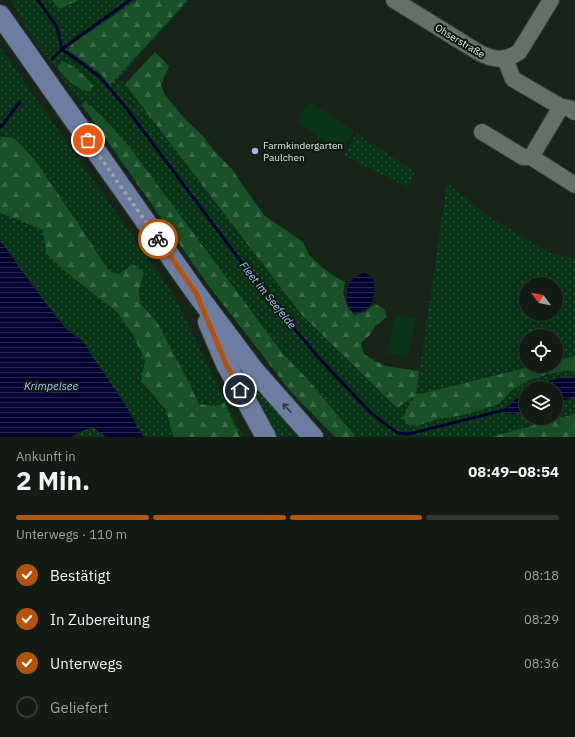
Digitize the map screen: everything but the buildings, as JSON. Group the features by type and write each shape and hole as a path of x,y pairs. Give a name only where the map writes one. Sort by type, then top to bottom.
{"main road":[{"path":"0,15 196,293 253,369 313,437"},
{"path":"196,293 226,364 266,437"}],"street":[{"name":"Ohserstraße","path":"394,0 482,54 493,58 505,59"},
{"path":"531,157 568,110 513,79 505,59 514,56 519,52 551,0"},
{"path":"482,132 523,157 531,157 575,185"}],"green space":[{"path":"11,0 189,0 118,79 125,84 301,314 416,395 447,183 488,216 550,253 575,259 575,437 335,437 290,391 206,282 53,65 29,34"},
{"path":"52,0 79,0 59,9"},
{"path":"137,0 187,0 110,85 99,72 68,50 72,44"},
{"path":"0,47 173,294 243,437 0,437"},
{"path":"155,52 169,66 161,85 165,95 185,119 204,137 215,152 232,169 265,216 303,242 309,255 322,267 345,282 343,294 348,308 354,315 365,312 375,304 384,309 387,317 375,326 370,335 361,343 364,354 386,366 419,371 416,395 519,369 519,373 554,373 527,381 519,381 519,386 511,391 499,404 464,415 438,419 416,426 406,424 403,417 415,396 397,408 301,314 125,84"},
{"path":"65,62 87,79 93,86 91,91 82,90 64,76 58,68 58,65"},
{"path":"83,103 87,103 99,113 131,149 283,354 309,381 356,437 335,437 290,391 206,282 83,106"},
{"path":"311,103 354,131 341,152 299,124 299,118 302,112"},
{"path":"357,134 415,172 408,188 344,155"},
{"path":"3,137 14,138 35,160 109,271 119,274 133,264 144,273 139,290 140,303 157,322 199,404 216,406 224,402 240,437 174,437 166,410 141,381 145,360 133,335 117,312 67,273 46,253 43,230 0,213 0,140"},
{"path":"396,314 416,319 408,357 387,353"},
{"path":"224,342 304,437 274,437"},
{"path":"575,356 575,373 570,370 563,371 563,359"},
{"path":"575,414 575,437 491,437 535,425 563,425 563,417"}],"water":[{"name":"Krimpelsee","path":"0,240 66,329 82,341 126,406 143,437 106,437 93,427 79,432 71,437 0,437"},
{"path":"363,272 371,276 373,280 374,294 370,306 359,312 355,312 351,310 347,303 347,293 351,281"},
{"path":"564,377 575,378 575,397 563,401 563,381 550,381"},
{"path":"519,396 519,413 513,414 506,413 505,410"}],"waterway":[{"path":"38,0 57,27 62,49"},
{"path":"52,59 62,49 130,0"},
{"name":"Fleet im Seefelde","path":"62,49 100,77 127,109 260,287 317,356 372,414 398,433 409,434 508,409"},
{"path":"0,128 20,102"}],"way so far":[{"path":"88,140 158,239"}],"place":[{"name":"Farmkindergarten Paulchen","path":"255,151"}],"route":[{"path":"158,239 196,293 226,364 240,390"}]}
